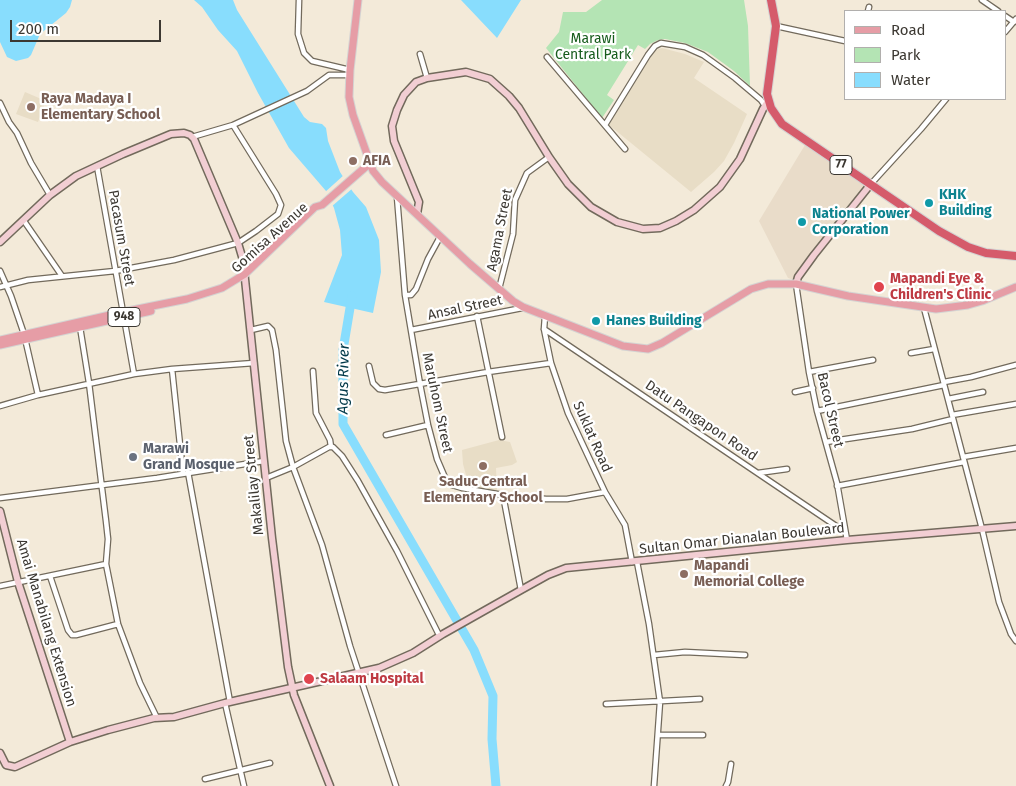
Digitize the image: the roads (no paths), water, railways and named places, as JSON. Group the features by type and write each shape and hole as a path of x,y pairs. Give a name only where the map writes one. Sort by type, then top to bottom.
{"highway":[{"path":"767,104 767,89 776,26 771,0"},
{"name":"77","path":"767,104 782,124 939,231 968,247 986,253 1016,256"}],"main road":[{"path":"358,0 349,72 351,106 369,164 376,176 440,237 499,290 523,307 623,346 648,349 662,343 751,289 768,284 796,284 848,296 924,308 948,309 968,305 1016,287"},
{"path":"417,214 419,202 394,141 392,126 404,95 416,82 427,78 466,72 490,78 519,108 548,157 568,184 591,207 617,222 643,229 660,228 694,210 720,187 740,160 767,104"},
{"path":"0,242 50,195 76,176 171,134 180,132 191,136"},
{"name":"Makalilay Street","path":"191,136 200,152 238,243 243,260 288,667 292,688 330,786"},
{"name":"Gomisa Avenue","path":"0,346 25,337 123,314 207,298 224,292 245,276 318,211 323,203 369,164"},
{"path":"796,284 798,277 814,255 870,185"},
{"name":"Gomisa Avenue","path":"0,340 80,327 123,314"},
{"name":"Amai Manabilang Extension","path":"0,512 18,582 70,742"},
{"name":"Sultan Omar Dianalan Boulevard","path":"0,753 6,766 15,767 70,742 108,730 158,718 174,717 379,668 401,659 440,634 548,575 566,568 848,540 1016,526"}],"street":[{"path":"299,0 298,34 304,53 312,61 349,72"},
{"path":"982,0 997,10"},
{"path":"1006,31 1015,20"},
{"path":"776,26 844,41"},
{"path":"605,125 654,46 661,43 685,47 703,55 767,104"},
{"path":"420,54 427,78"},
{"path":"547,57 625,149"},
{"path":"191,136 233,125 307,91 330,75 349,72"},
{"path":"870,185 945,100"},
{"path":"0,102 8,122 17,133 50,195"},
{"path":"0,287 28,280 115,271 174,260 238,243 278,214 281,206 276,194 233,125"},
{"name":"Agama Street","path":"499,290 513,234 515,200 527,173 548,157"},
{"name":"Pacasum Street","path":"97,166 134,374"},
{"name":"Maruhom Street","path":"397,196 405,295 420,384 437,459 446,480 452,485 462,488 503,495 567,499 605,492"},
{"path":"24,221 62,276"},
{"path":"405,295 411,295 413,292 440,237"},
{"path":"0,271 25,337 38,394"},
{"name":"Bacol Street","path":"796,284 812,388 837,486 848,540"},
{"name":"Ansal Street","path":"411,330 523,307"},
{"path":"924,308 999,602 1016,642"},
{"path":"477,316 502,437"},
{"name":"Suklat Road","path":"545,316 544,329 552,363 568,413 605,492 625,525 634,562 654,655 660,702 654,786"},
{"path":"251,330 268,326 272,330 286,442 293,467 322,546 350,646 396,786"},
{"path":"80,327 89,383 108,539 106,564 118,624 140,683 158,718"},
{"name":"Datu Pangapon Road","path":"544,329 845,532"},
{"path":"911,353 934,350"},
{"path":"809,372 874,360"},
{"path":"0,406 38,394 134,374 172,369 254,363"},
{"path":"369,366 373,383 380,390 385,390 552,363"},
{"path":"817,411 971,377 1016,365"},
{"path":"172,369 186,473 244,786"},
{"path":"313,371 316,413 330,440 331,447 342,456 358,481 440,634"},
{"path":"796,392 812,388"},
{"path":"948,399 983,392"},
{"path":"826,442 912,429 952,417 1016,404"},
{"path":"386,435 428,425"},
{"path":"266,478 293,467 331,447"},
{"path":"837,486 1016,448"},
{"path":"0,498 157,478 264,461"},
{"path":"758,473 787,468"},
{"path":"503,495 521,590"},
{"path":"0,586 106,564"},
{"path":"50,576 68,630 72,635 76,636 118,624"},
{"path":"654,655 685,652 745,655"},
{"path":"606,704 700,699"},
{"path":"658,735 703,735"},
{"path":"204,779 270,763"},
{"path":"726,786 731,764"}],"water":[{"path":"0,0 72,0 66,13 40,34 31,55 28,58 16,61 7,57 0,42"},
{"path":"194,0 233,0 237,10 304,117 310,122 322,124 326,128 328,141 340,172 366,207 379,240 381,272 373,313 324,302 342,255 340,230 334,208 326,191 289,148 237,51 218,30 202,7"},
{"path":"461,0 521,0 497,38"}],"waterway":[{"name":"Agus River","path":"352,296 343,350 343,424 474,650 493,696 492,739 496,786"}],"place":[{"name":"Raya Madaya I Elementary School","path":"31,107"},
{"name":"AFIA","path":"353,161"},
{"name":"KHK Building","path":"929,203"},
{"name":"National Power Corporation","path":"802,222"},
{"name":"Mapandi Eye & Children's Clinic","path":"879,287"},
{"name":"Hanes Building","path":"596,321"},
{"name":"Marawi Grand Mosque","path":"133,457"},
{"name":"Saduc Central Elementary School","path":"483,466"},
{"name":"Mapandi Memorial College","path":"684,574"},
{"name":"Salaam Hospital","path":"309,679"}],"park label":[{"name":"Marawi Central Park","path":"593,48"}]}
